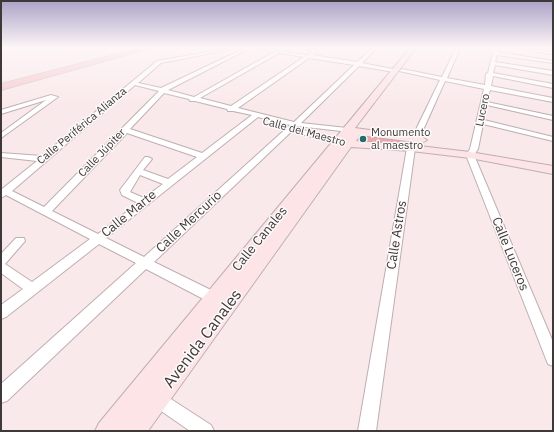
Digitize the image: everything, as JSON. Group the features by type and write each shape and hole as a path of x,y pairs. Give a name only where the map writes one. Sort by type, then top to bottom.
{"main road":[{"path":"1,83 60,68"},
{"path":"1,87 66,68"},
{"name":"Calle Canales","path":"107,431 213,298 348,137 400,68"},
{"name":"Calle Canales","path":"398,71 401,68"},
{"name":"Calle del Maestro","path":"348,137 413,143 553,165"},
{"name":"Calle del Maestro","path":"348,137 413,143"},
{"name":"Avenida Canales","path":"134,431 229,305 348,137"},
{"name":"Calle del Maestro","path":"472,152 553,170"}],"street":[{"name":"Calle Periférica Alianza","path":"3,193 152,68"},
{"name":"Calle Júpiter","path":"45,212 162,93 209,68"},
{"path":"188,102 249,68"},
{"path":"230,111 292,68"},
{"name":"Calle Mercurio","path":"1,395 292,127 353,68"},
{"path":"381,68 442,78 553,100"},
{"name":"Calle Astros","path":"367,431 413,143 447,68"},
{"name":"Lucero","path":"472,152 488,87 491,68"},
{"path":"523,68 553,73"},
{"path":"489,74 553,86"},
{"name":"Calle del Maestro","path":"131,85 195,99 230,111"},
{"name":"Calle del Maestro","path":"162,93 188,102 292,127 348,137"},
{"path":"1,112 55,97 1,136"},
{"path":"484,103 553,118"},
{"name":"Calle Marte","path":"1,313 254,117"},
{"path":"480,121 553,139"},
{"name":"Calle del Maestro","path":"292,127 348,137"},
{"path":"125,130 202,156"},
{"name":"Calle Luceros","path":"472,152 553,359"},
{"path":"1,155 43,159"},
{"path":"144,202 125,193 125,190 148,159"},
{"path":"138,171 168,183"},
{"path":"3,193 45,212 229,305"},
{"path":"1,261 20,241"},
{"path":"1,267 32,289"},
{"path":"142,388 205,431"}],"shaded area":[{"path":"357,135 402,140 403,146 354,143"}],"place":[{"name":"Monumento al maestro","path":"363,139"}]}
